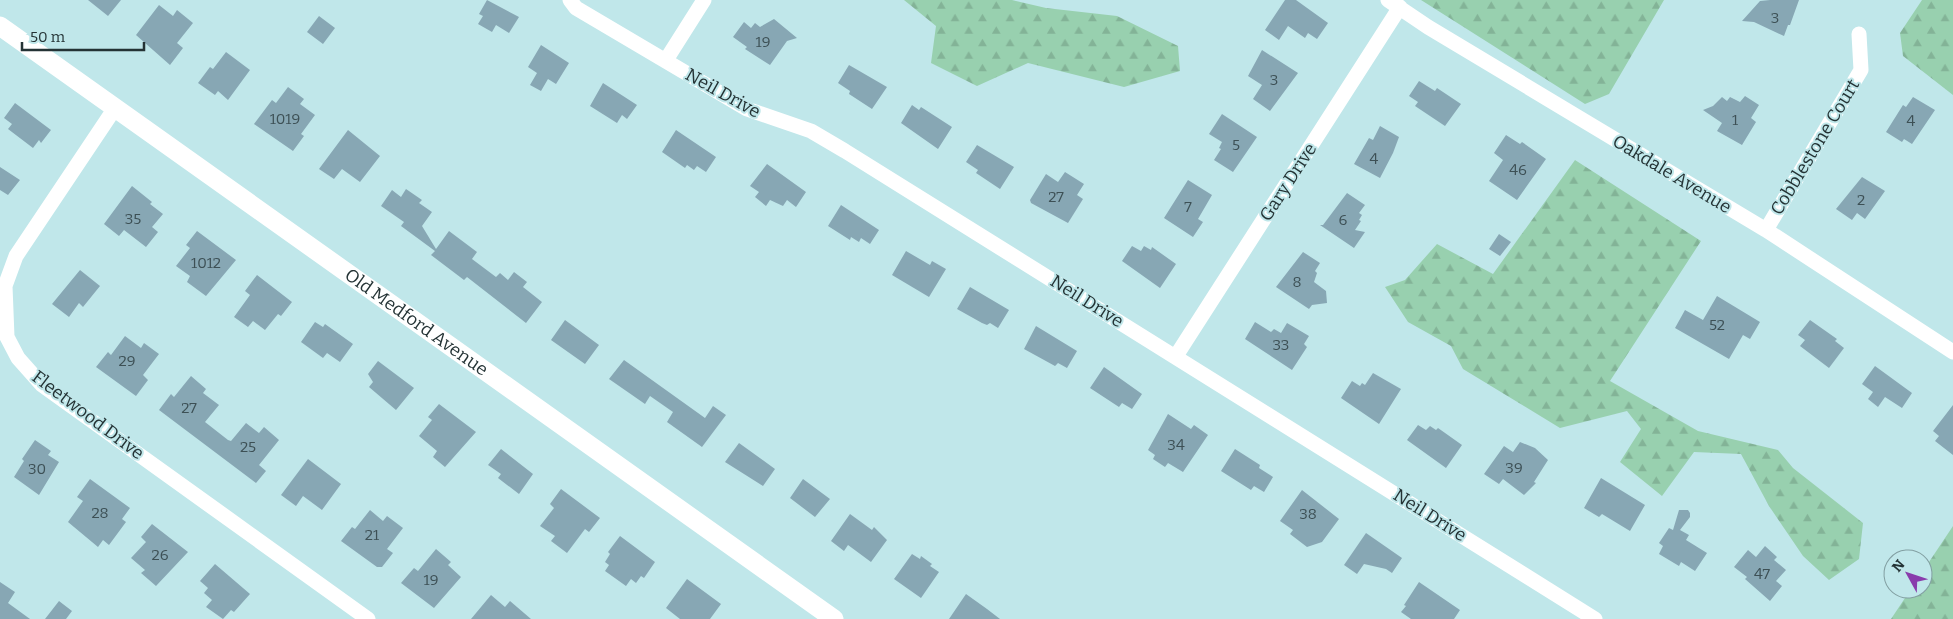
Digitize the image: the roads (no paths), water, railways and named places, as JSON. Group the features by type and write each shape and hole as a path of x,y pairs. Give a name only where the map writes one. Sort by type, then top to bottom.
{"street":[{"name":"Neil Drive","path":"570,0 576,8 747,109 812,131 1176,356 1595,619"},
{"path":"666,60 704,0"},
{"name":"Oakdale Avenue","path":"1394,4 1437,32 1766,230 1953,352"},
{"name":"Gary Drive","path":"1176,356 1394,4"},
{"name":"Old Medford Avenue","path":"0,26 834,619"},
{"name":"Cobblestone Court","path":"1766,230 1861,70 1859,34"},
{"name":"Fleetwood Drive","path":"115,108 16,256 5,286 7,337 18,358 42,386 368,619"}]}
